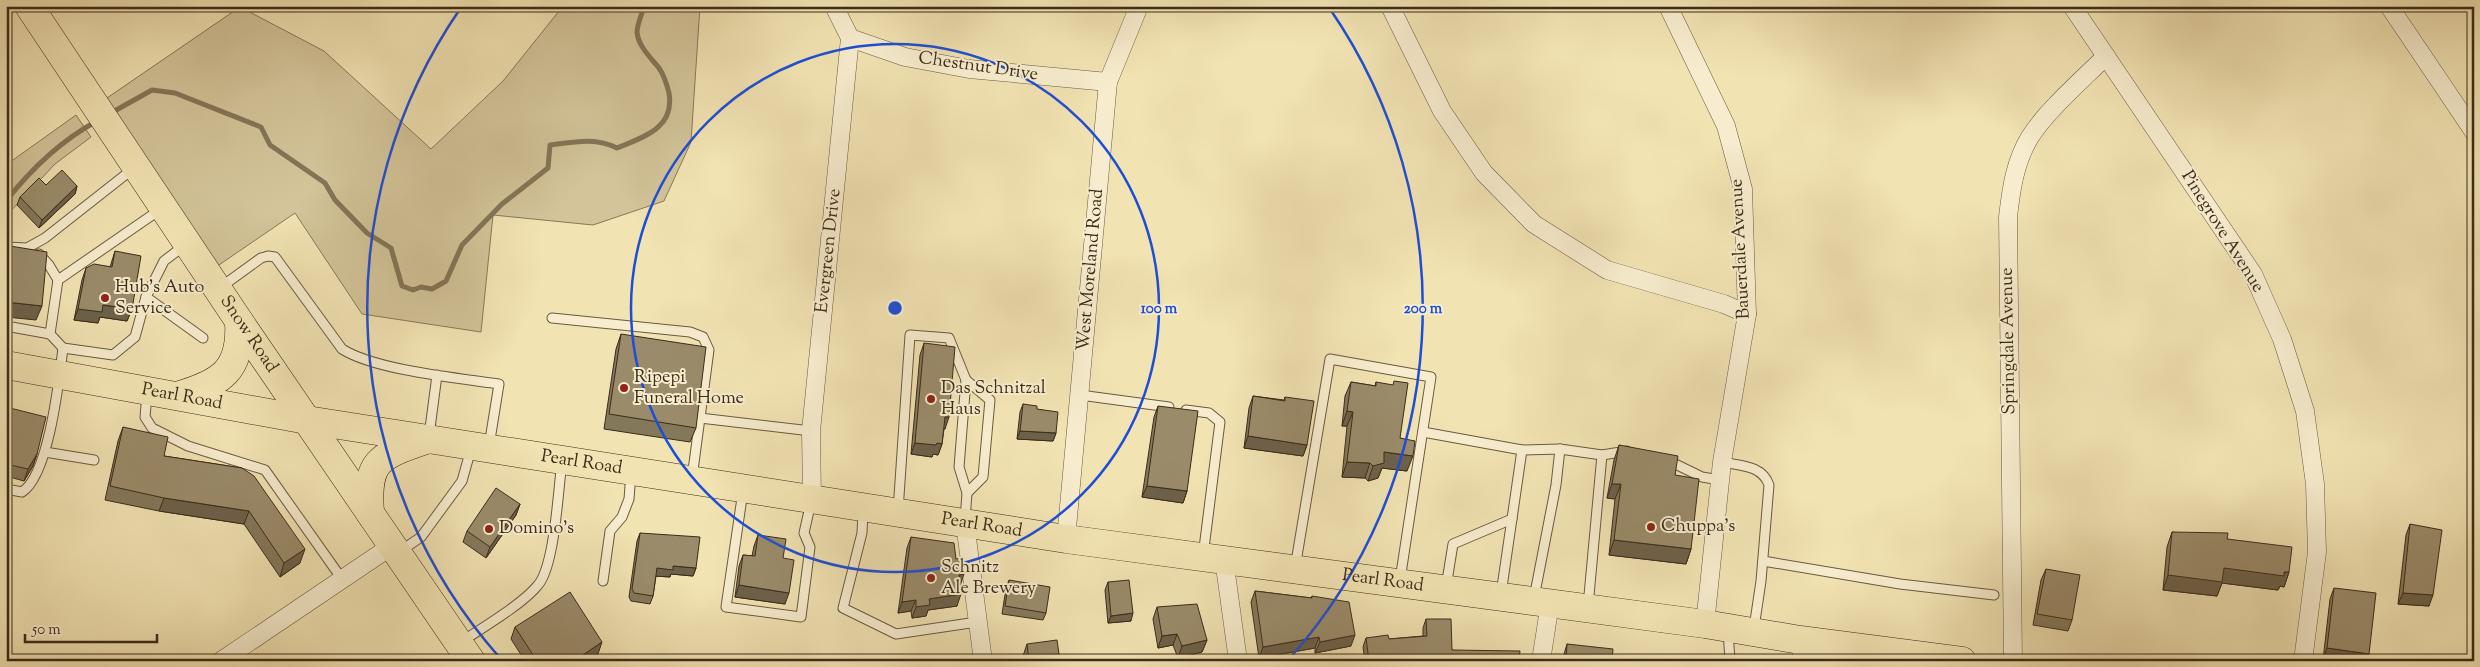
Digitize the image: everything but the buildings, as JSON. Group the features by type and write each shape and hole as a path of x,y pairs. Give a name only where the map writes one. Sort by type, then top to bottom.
{"main road":[{"name":"Snow Road","path":"28,6 239,321 465,652"},
{"path":"176,396 215,382 231,367 240,341 239,321"},
{"name":"Pearl Road","path":"6,365 307,420 1066,539 1729,628 1801,651 1962,661"},
{"path":"370,513 368,488 372,471 380,460 393,451 429,439"}],"street":[{"path":"834,6 850,38"},
{"name":"West Moreland Road","path":"1066,539 1108,82 1139,6"},
{"path":"1390,6 1442,111 1484,173 1534,224 1607,270 1724,304 1747,314"},
{"name":"Bauerdale Avenue","path":"1668,6 1726,126 1743,189 1747,314 1720,480 1729,628"},
{"name":"Pinegrove Avenue","path":"2072,6 2253,274 2288,357 2305,411 2315,484 2317,552 2303,661"},
{"path":"2389,6 2474,132"},
{"name":"Chestnut Drive","path":"850,38 906,57 969,69 1108,82"},
{"name":"Evergreen Drive","path":"812,499 811,431 850,38"},
{"name":"Springdale Avenue","path":"2012,661 2008,218 2013,177 2030,137 2060,102 2106,56"},
{"path":"965,523 983,661"},
{"path":"222,661 342,579 395,549"},
{"path":"1213,558 1238,661"},
{"path":"1541,661 1542,602"}],"lane":[{"path":"27,248 45,238 136,166"},
{"path":"58,280 163,208"},
{"path":"6,326 50,334 63,348 113,355 135,337 146,297 164,261 188,244"},
{"path":"6,248 27,248 41,255 58,280 50,334"},
{"path":"218,289 261,258 275,257 342,348 356,358 437,375 498,384 480,447 462,480 421,537 395,549"},
{"path":"146,297 203,338"},
{"path":"552,318 690,332 703,337 710,350 692,480"},
{"path":"898,512 910,335 949,338 966,380 959,467 967,493 965,523"},
{"path":"6,489 22,492 29,487 45,452 60,375 63,348"},
{"path":"1295,569 1330,359 1431,377 1411,494 1400,583"},
{"path":"429,439 437,375"},
{"path":"966,380 990,400 983,477 967,493"},
{"path":"147,391 145,417 152,428 188,446 265,470 342,579"},
{"path":"1080,396 1208,413 1220,422 1213,558"},
{"path":"700,418 811,431"},
{"path":"1423,432 1522,450 1560,448 1602,455 1623,451 1641,453"},
{"path":"1542,602 1560,448"},
{"path":"1501,597 1522,450"},
{"path":"45,452 94,460"},
{"path":"1588,609 1602,455"},
{"path":"1659,456 1702,477 1720,480"},
{"path":"465,652 509,609 538,585 545,572 549,556 562,460"},
{"path":"1722,462 1755,469 1766,478 1769,485 1763,561 1729,628 1730,661"},
{"path":"603,581 610,531 622,517 629,498 631,471"},
{"path":"744,488 726,607 800,617 810,547 804,533 812,499"},
{"path":"863,507 862,533 843,608 896,634 977,622"},
{"path":"1445,589 1453,544 1512,519"},
{"path":"1763,561 1900,584 1994,595"}],"shaded area":[{"path":"563,6 700,6 691,142 664,201 593,225 493,215 481,332 362,314 295,213 216,267 104,100 240,7 324,51 431,149 503,81"},
{"path":"76,115 91,137 55,164 6,216 6,165"}],"waterway":[{"path":"111,113 152,90 175,93 261,127 270,145 325,183 335,200 367,233 391,248 402,286 413,290 421,287 432,289 446,281 462,245 502,204 548,168 550,145 592,141 617,148 647,135 662,123 670,105 669,93 661,71 645,52 638,37 638,26 644,6"},
{"path":"6,201 47,156 71,137 97,121"}],"place":[{"name":"Hub's Auto Service","path":"105,298"},
{"name":"Ripepi Funeral Home","path":"624,388"},
{"name":"Das Schnitzal Haus","path":"931,399"},
{"name":"Chuppa's","path":"1651,527"},
{"name":"Domino's","path":"489,529"},
{"name":"Schnitz Ale Brewery","path":"931,578"}]}
